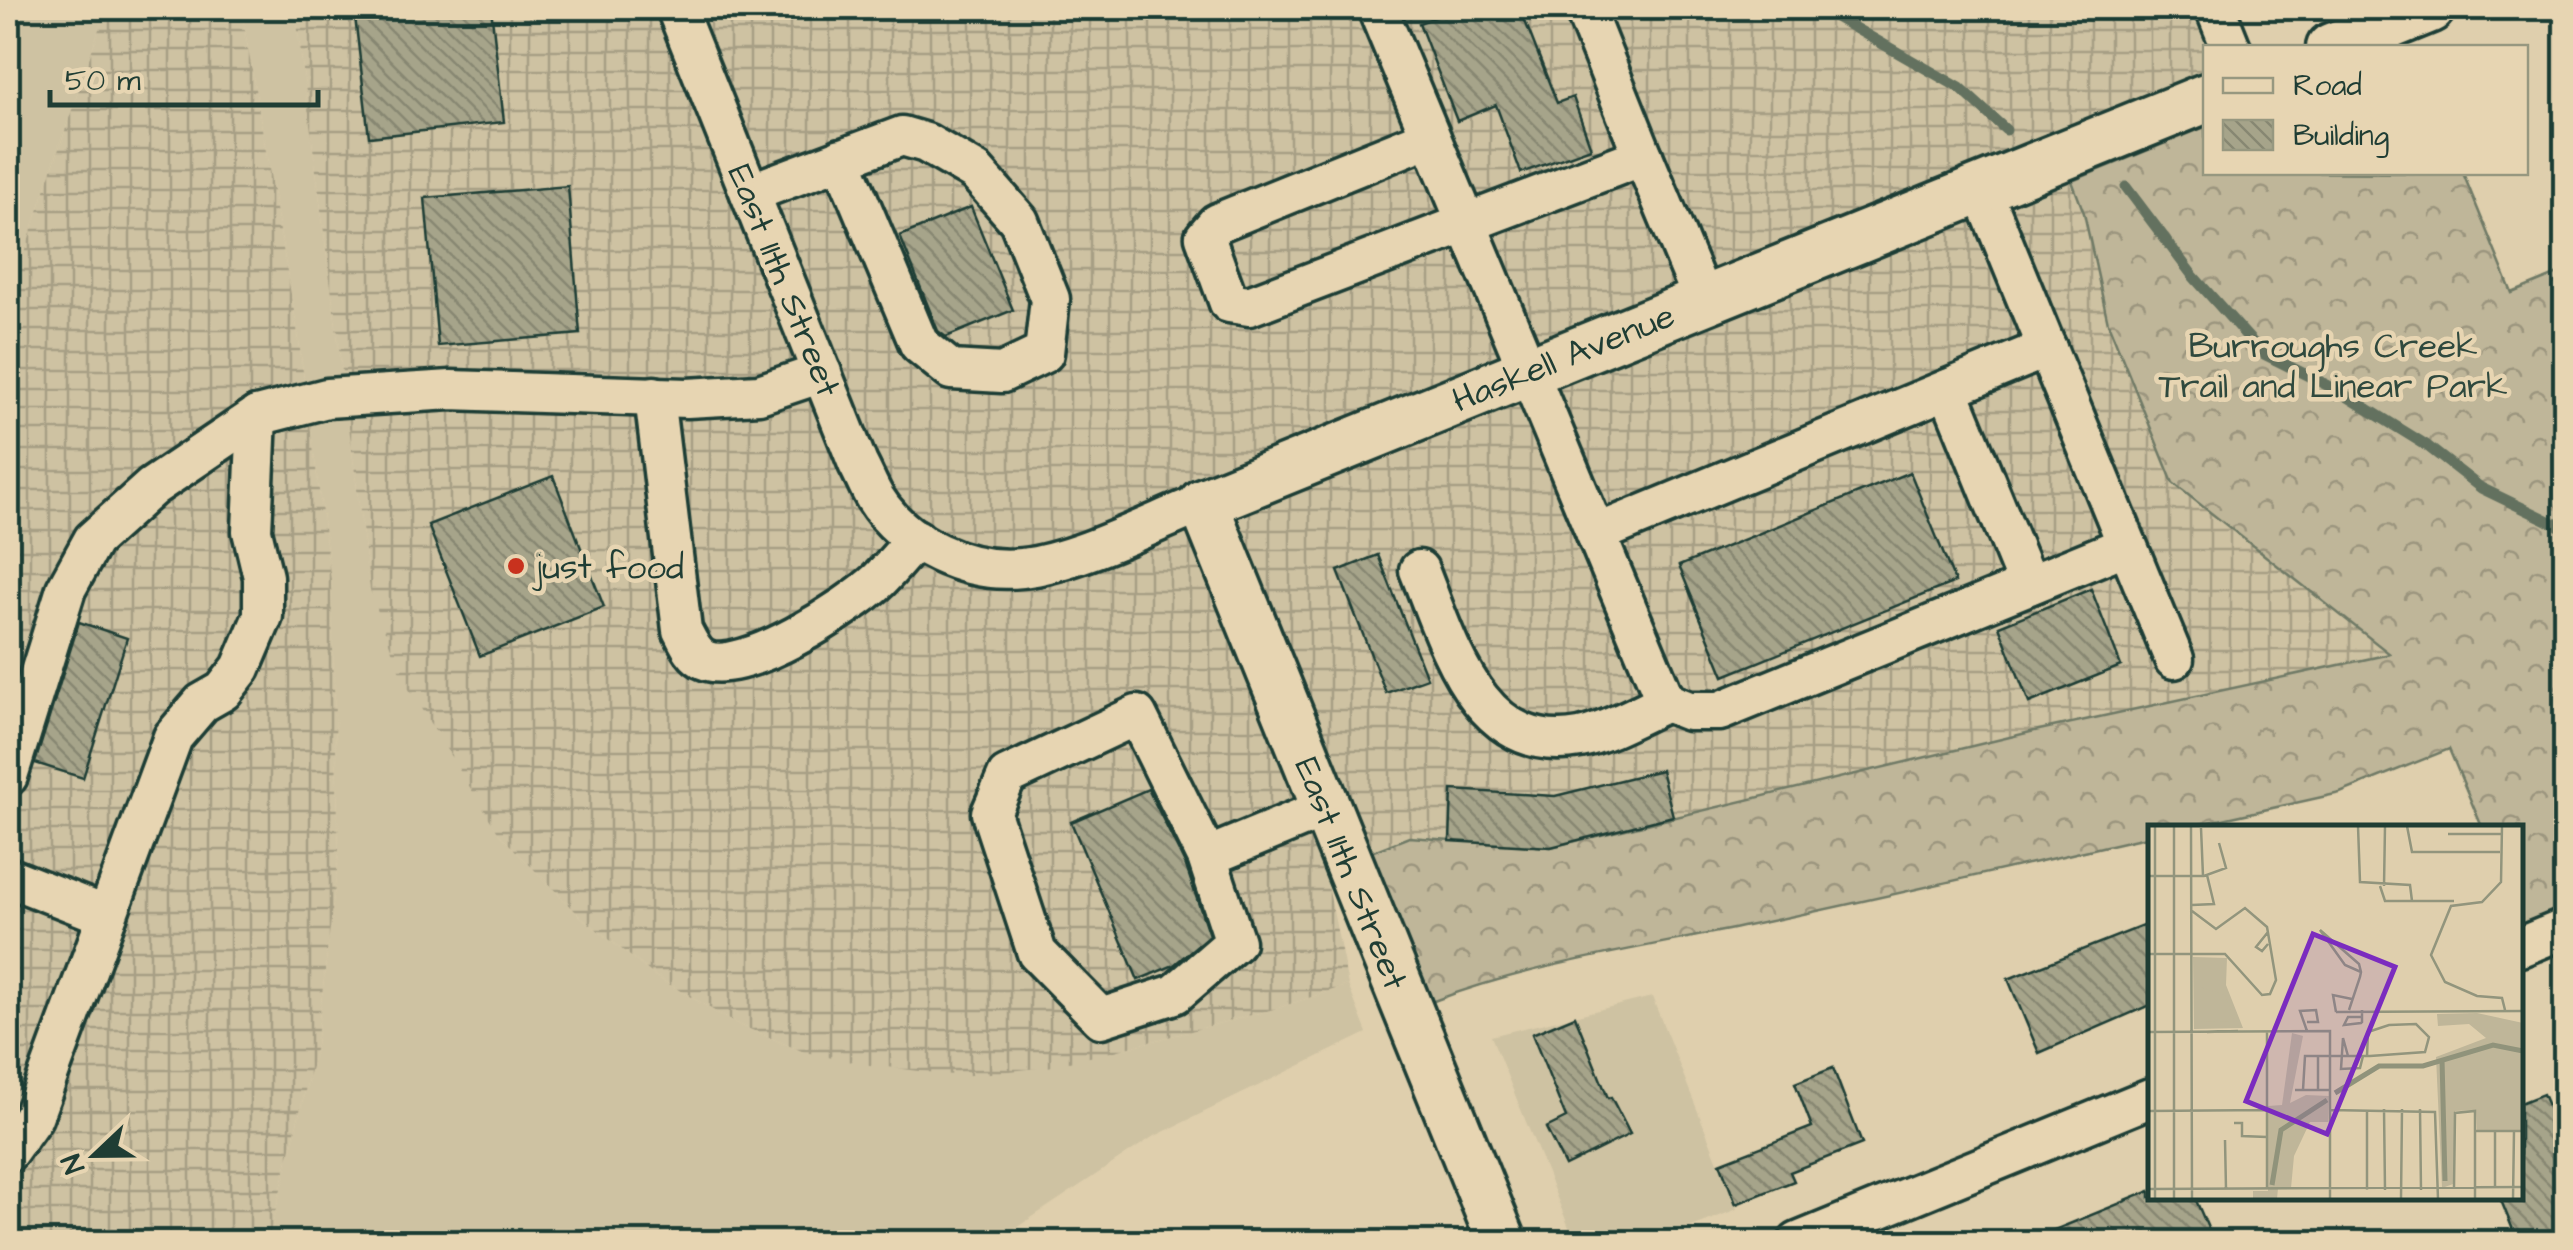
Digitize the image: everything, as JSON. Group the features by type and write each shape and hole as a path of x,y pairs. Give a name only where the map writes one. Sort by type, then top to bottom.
{"main road":[{"path":"2338,45 2430,8"},
{"name":"Haskell Avenue","path":"1203,503 2203,99"},
{"name":"East 11th Street","path":"1203,503 1502,1242"}],"street":[{"name":"East 11th Street","path":"676,8 875,498 892,520 916,539"},
{"path":"1377,8 1666,702"},
{"path":"1584,8 1704,300"},
{"path":"2215,8 2230,45"},
{"path":"750,193 841,158 902,136 926,144 976,172 1019,221 1050,300 1044,353 1002,373 950,370 919,344 841,158"},
{"path":"1430,137 1217,223 1204,237 1228,303 1248,306 1643,156"},
{"path":"1981,188 2174,659"},
{"path":"1596,534 2047,348"},
{"path":"8,776 66,588 93,540 152,487 256,416 327,398 451,390 654,396 758,394 822,373"},
{"path":"1948,389 2028,585"},
{"path":"654,396 682,630 696,654 709,663 736,662 794,639 866,590 916,539"},
{"path":"8,1152 33,1117 173,737 202,703 223,691 242,668 263,616 262,577 252,532 256,416"},
{"name":"Haskell Avenue","path":"916,539 943,556 980,566 1019,569 1078,553 1203,503"},
{"path":"1419,570 1452,654 1473,694 1500,721 1540,739 1581,738 1666,702 1689,711 1720,711 2127,545"},
{"path":"1137,715 1207,858 1235,942 1175,994 1102,1018 1037,953 992,813 1007,776 1137,715"},
{"path":"1207,858 1326,808"},
{"path":"8,877 107,916"},
{"path":"2523,946 2566,928"},
{"path":"1798,1242 2148,1099"}],"shaded area":[{"path":"8,8 106,8 8,301"},
{"path":"106,8 241,8 298,334 331,580 339,853 316,1046 268,1242 8,1242 8,301"},
{"path":"241,8 295,8 370,590 499,834 580,916 655,976 735,1023 804,1052 1119,1050 1278,1008 1348,985 1367,1033 1151,1138 995,1242 268,1242 316,1046 339,853 331,580 298,334"},
{"path":"295,8 2193,8 2208,45 2203,45 2203,128 2072,181 2173,483 2391,654 2039,730 1551,847 1409,837 1325,871 1348,985 1278,1008 1048,1067 961,1076 861,1064 804,1052 735,1023 655,976 580,916 499,834 402,678 370,590"},
{"path":"1652,997 1737,1209 1655,1242 1575,1242 1491,1036"}],"green space":[{"name":"Burroughs Creek Trail and Linear Park","path":"2203,128 2203,175 2464,175 2512,293 2565,271 2565,912 2524,929 2523,825 2481,825 2449,749 2340,793 2196,825 2148,825 2148,836 1546,967 1431,1002 1371,852 1409,837 1551,847 2039,730 2390,654 2173,483 2108,323 2084,213 2072,181"}],"building":[{"path":"354,8 491,8 504,122 369,137"},
{"path":"1460,8 1520,8 1557,103 1573,97 1591,148 1521,173 1496,105 1457,121 1419,23"},
{"path":"568,186 580,334 438,346 425,198"},
{"path":"971,207 1013,310 946,337 938,331 900,236"},
{"path":"1910,472 1955,582 1724,676 1679,566"},
{"name":"just food","path":"553,476 604,607 480,656 428,525"},
{"path":"1378,555 1427,678 1386,693 1338,571"},
{"path":"2091,589 2121,666 2029,703 1999,626"},
{"path":"79,622 127,638 83,778 35,763"},
{"path":"1661,770 1673,816 1551,847 1450,841 1452,790 1555,796"},
{"path":"1148,789 1186,866 1209,935 1174,965 1138,980 1071,822"},
{"path":"2148,924 2148,1006 2039,1053 2008,979"},
{"path":"1575,1016 1608,1098 1611,1097 1630,1134 1565,1166 1546,1128 1566,1118 1532,1034"},
{"path":"1833,1068 1862,1144 1790,1172 1794,1181 1736,1204 1720,1163 1812,1127 1795,1083"},
{"path":"2543,1094 2566,1148 2553,1153 2566,1183 2566,1235 2547,1242 2518,1242 2501,1200 2523,1200 2523,1102"},
{"path":"2148,1192 2148,1200 2196,1200 2214,1242 2025,1242"}],"waterway":[{"path":"1813,8 1960,88 2006,130"},
{"path":"2126,187 2193,276 2262,353 2337,390 2426,445 2481,488 2566,529"}],"place":[{"name":"just food","path":"516,566"}]}
